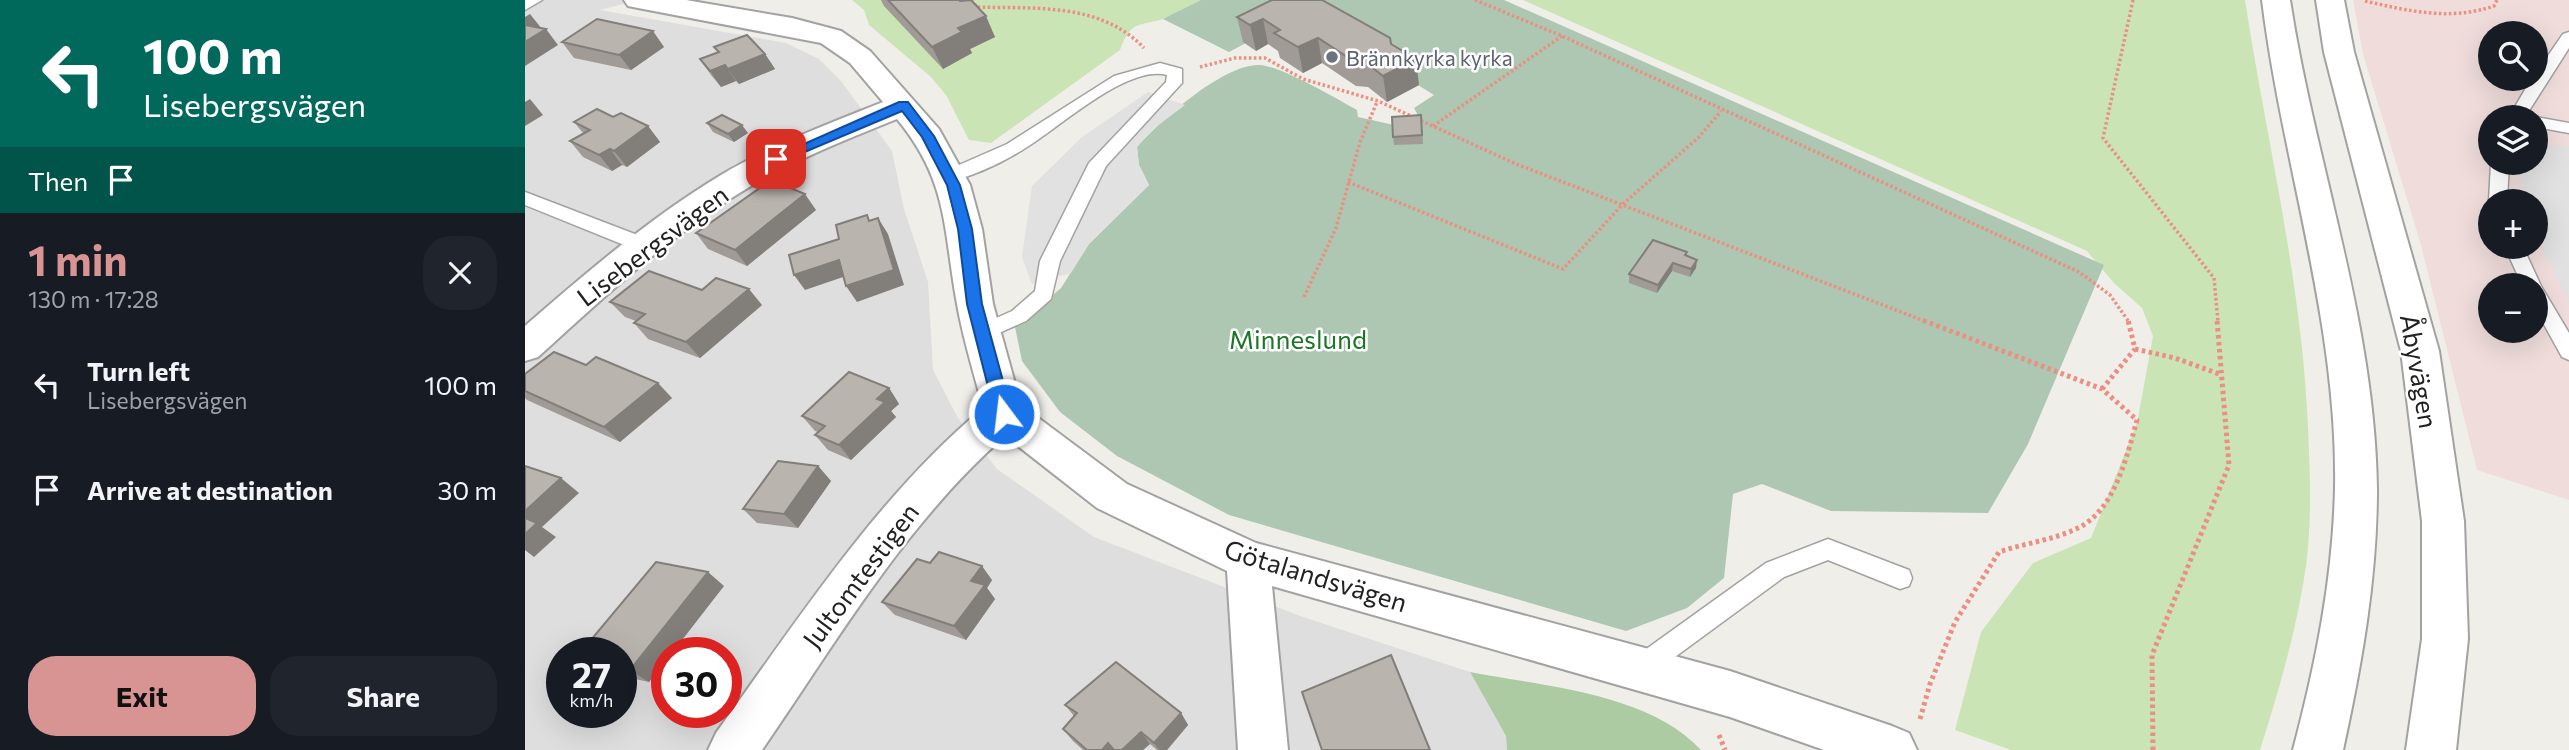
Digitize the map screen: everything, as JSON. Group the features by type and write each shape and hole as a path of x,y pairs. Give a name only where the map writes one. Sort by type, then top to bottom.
{"street":[{"path":"2276,0 2347,365 2354,452 2354,551 2351,578 2342,645 2318,750"},
{"path":"653,1 765,20 831,37 860,57 904,105 928,136 949,176 965,229 981,333 1004,414"},
{"name":"Åbyvägen","path":"2347,1 2339,52 2420,351 2444,521 2445,639 2431,750"},
{"name":"Lisebergsvägen","path":"525,347 611,271 733,183 776,159 904,105"},
{"name":"Götalandsvägen","path":"1004,414 1112,496 1248,560 1730,694 1906,737"},
{"name":"Jultomtestigen","path":"733,750 884,537 953,457 1004,414"},
{"path":"1248,560 1263,750"}],"lane":[{"path":"525,5 534,0"},
{"path":"2524,105 2536,83 2569,37"},
{"path":"949,176 1020,144 1117,79 1140,70 1155,68 1167,67 1176,72 1174,83 1098,163 1050,261 1044,294 1019,316 981,333"},
{"path":"2548,124 2569,128"},
{"path":"525,198 646,246"},
{"path":"2548,314 2569,352"},
{"path":"1640,668 1775,569 1828,549 1900,578"}],"path":[{"path":"971,0 977,7 997,8 1060,3"},
{"path":"1475,0 1562,36 1721,111 2079,272 2111,293 2133,329 2135,349 2102,389"},
{"path":"2133,0 2103,138 2214,278 2229,465 2153,655 2154,750"},
{"path":"2347,1 2462,16 2494,6 2497,0"},
{"path":"1135,32 1155,68"},
{"path":"1433,126 1562,36"},
{"path":"1176,72 1235,58 1265,58 1303,79 1378,102 1516,164 2102,389 2137,420 2123,473 2101,506 2080,527 1999,552 1955,622 1906,737"},
{"path":"1304,297 1336,228 1360,142 1378,102"},
{"path":"1348,182 1563,269 1623,204 1699,137 1721,111"},
{"path":"2135,349 2175,358 2222,375"}],"shaded area":[{"path":"525,0 639,0 600,10 786,43 819,59 841,81 892,151 904,209 928,282 933,370 958,418 997,469 1094,537 1303,617 1470,672 1506,736 1507,750 525,750"},
{"path":"2353,0 2569,0 2569,500 2477,470 2421,245 2363,54"},
{"path":"1148,92 1185,105 1152,130 1137,147 1139,165 1149,185 1089,244 1071,273 1032,284 1022,257 1032,186 1082,137"},
{"path":"2548,146 2569,146 2569,304 2547,259 2548,189 2523,189 2520,175 2548,175"}],"green space":[{"path":"852,0 1201,0 1166,18 1133,28 1120,50 991,143 969,140 946,95 931,77 869,25 864,10"},
{"name":"Minneslund","path":"1201,0 1504,0 2104,265 2028,444 1988,513 1831,511 1762,484 1733,494 1724,578 1687,608 1626,631 1229,515 1117,456 1060,412 1022,361 1015,327 1061,288 1089,244 1149,185 1139,165 1137,147 1177,109 1229,73 1245,67 1270,67 1357,110 1358,117 1394,125 1422,123 1414,108 1434,95 1303,13 1229,52 1163,19"},
{"path":"1523,0 2245,0 2299,320 2310,480 2306,566 2298,613 2260,750 2011,750 1955,730 1981,632 2033,563 2091,538 2137,423 2153,336 2142,308 2114,283 2087,251"},
{"path":"1470,672 1561,688 1624,704 1679,731 1701,750 1507,750 1506,736"}],"building":[{"path":"888,0 971,0 986,16 958,28 962,32 932,47"},
{"path":"1272,0 1322,0 1390,38 1391,44 1416,59 1383,76 1364,61 1352,60 1318,38 1298,47 1274,33 1280,30 1263,19 1250,25 1237,17"},
{"path":"597,19 653,31 619,55 562,42"},
{"path":"525,25 546,29 525,42"},
{"path":"747,35 765,54 728,69 725,65 710,71 700,59 719,52 714,47"},
{"path":"597,109 613,117 621,113 648,126 614,151 610,149 599,155 570,141 590,130 574,122"},
{"path":"722,115 742,125 728,134 707,123"},
{"path":"1421,115 1422,135 1393,137 1392,117"},
{"path":"771,180 805,194 735,250 696,233"},
{"path":"867,215 869,221 878,218 894,270 846,286 839,260 794,275 789,255 839,239 836,225"},
{"path":"1653,240 1687,252 1685,255 1697,260 1691,269 1673,263 1658,285 1629,274"},
{"path":"649,271 702,290 716,278 749,289 686,342 634,323 645,314 610,302"},
{"path":"554,352 586,365 596,357 658,383 604,427 525,391 525,374"},
{"path":"849,372 889,388 877,399 885,402 839,445 815,435 825,426 802,416"},
{"path":"778,461 818,466 784,514 743,509"},
{"path":"525,466 561,478 525,511"},
{"path":"525,518 537,523 525,534"},
{"path":"939,552 982,566 971,581 985,585 954,626 882,602 917,559 930,563"},
{"path":"656,562 708,572 656,637 651,637 651,644 637,661 637,637 593,637"},
{"path":"1391,655 1430,750 1322,750 1302,692"},
{"path":"1116,662 1181,713 1154,743 1141,732 1122,750 1114,750 1108,743 1102,750 1087,750 1063,729 1077,713 1065,705"}],"place":[{"name":"Brännkyrka kyrka","path":"1332,57"}],"route":[{"path":"776,159 798,147 904,105 928,136 954,185 965,229 981,333 1004,414"}]}
